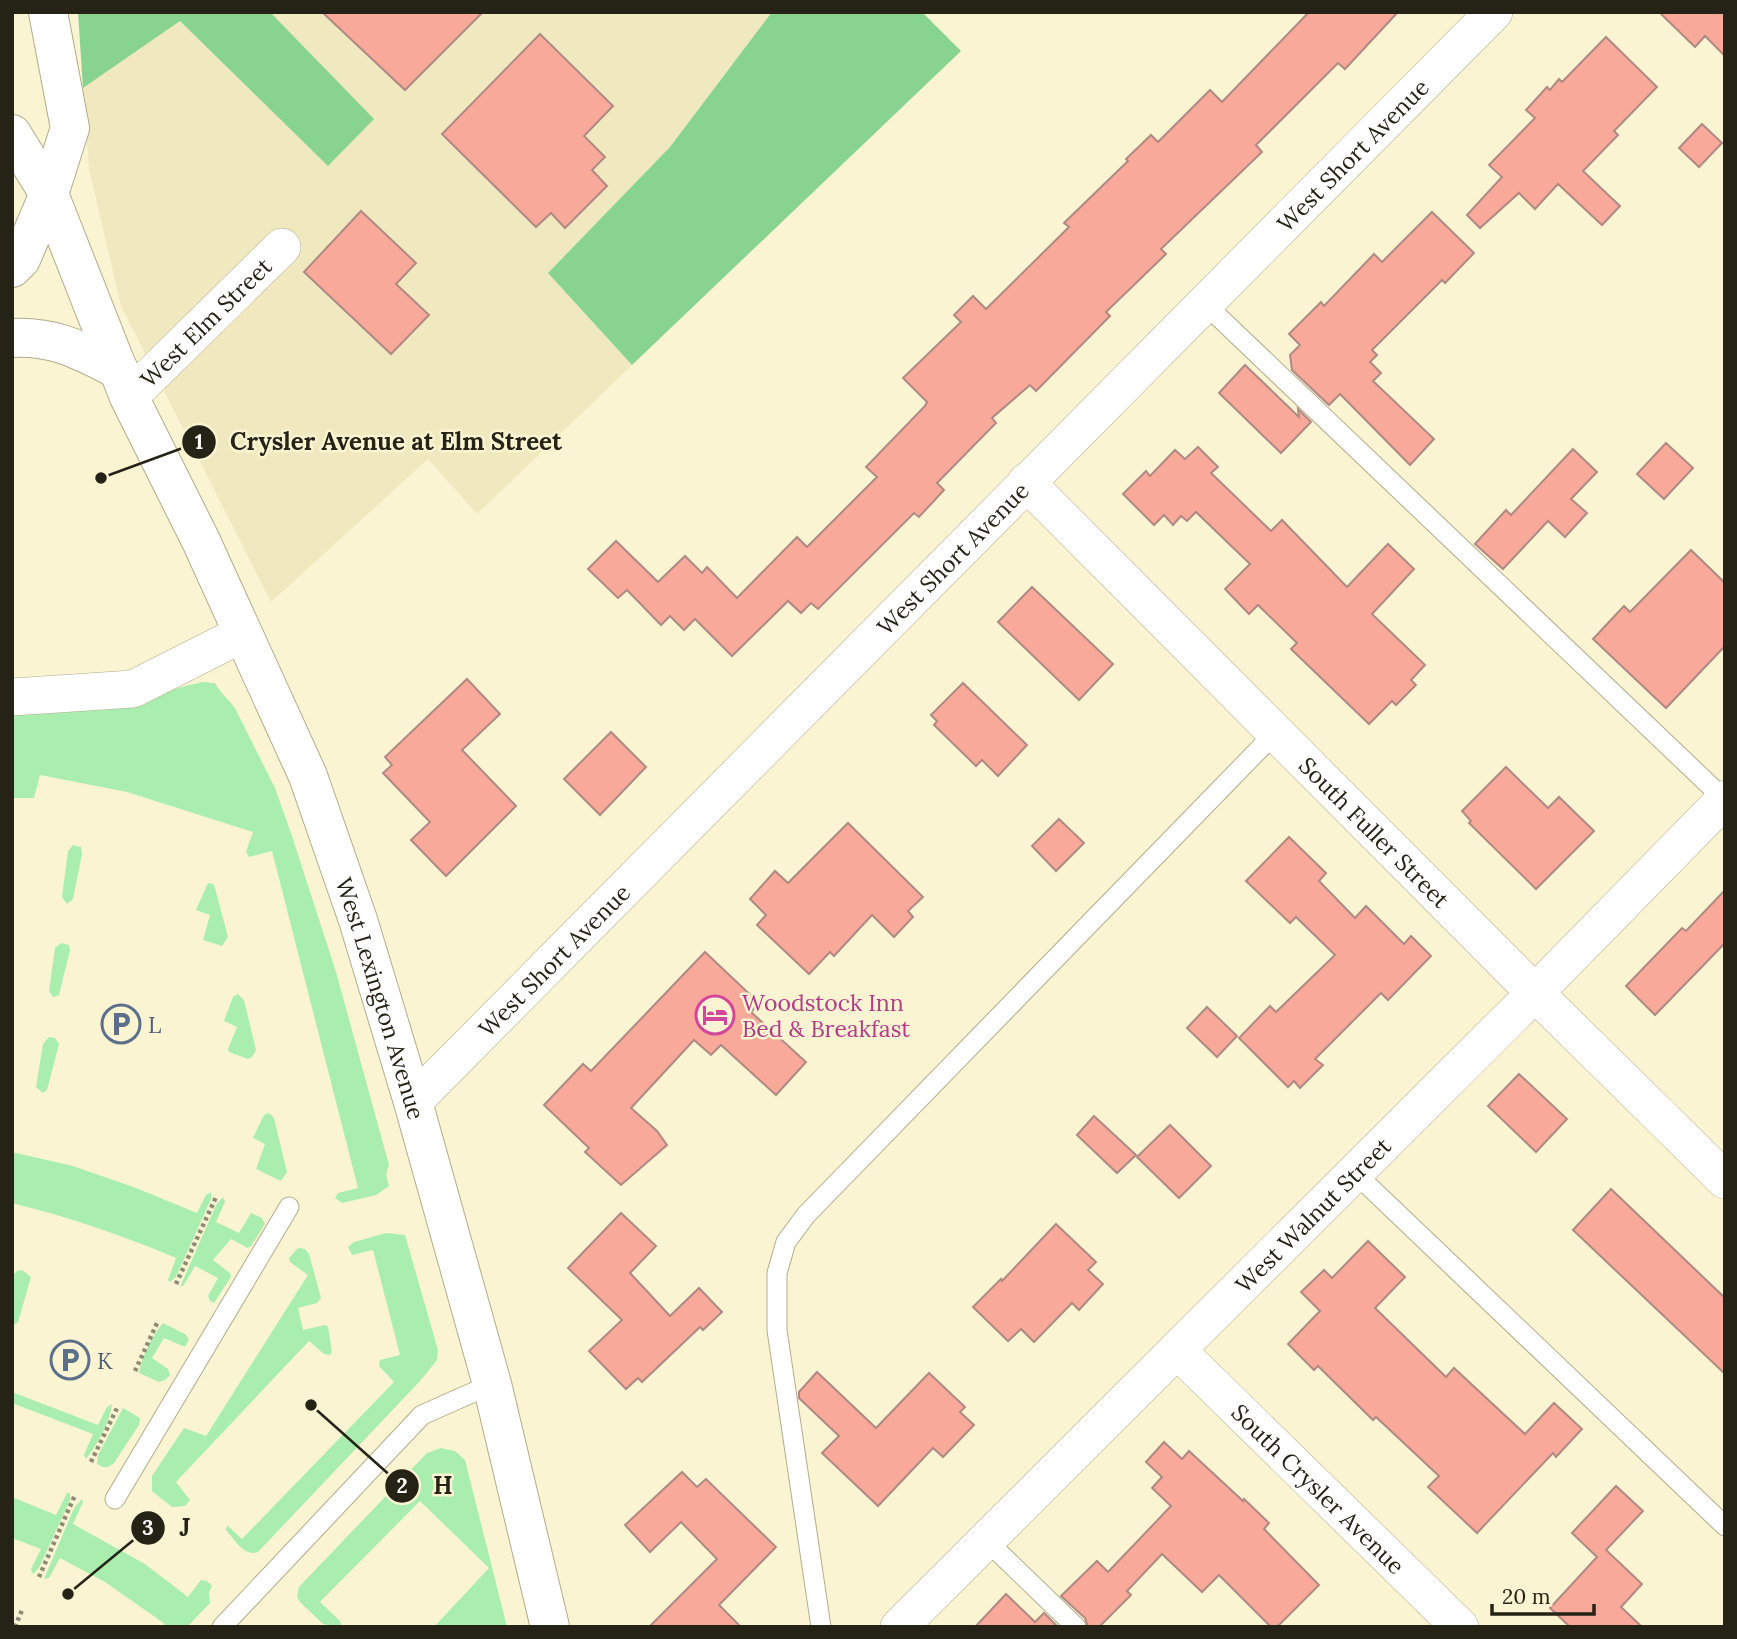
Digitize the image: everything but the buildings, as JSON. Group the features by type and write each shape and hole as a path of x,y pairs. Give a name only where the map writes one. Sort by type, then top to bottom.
{"main road":[{"path":"12,268 21,259 48,194 70,128 51,26"},
{"path":"12,134 48,194 124,383"},
{"path":"12,231 48,194"},
{"name":"West Elm Street","path":"12,338 29,337 66,344 124,383"},
{"name":"West Lexington Avenue","path":"124,383 201,541 308,776 358,920 413,1102 492,1384 550,1627"}],"street":[{"name":"West Short Avenue","path":"413,1102 1494,12"},
{"name":"West Elm Street","path":"124,383 282,247"},
{"name":"South Fuller Street","path":"1026,482 1725,1180"},
{"path":"12,697 133,689 243,634"},
{"name":"West Walnut Street","path":"899,1627 1725,800"},
{"name":"South Crysler Avenue","path":"1177,1350 1461,1627"}],"lane":[{"path":"1204,303 1725,800"},
{"path":"821,1627 777,1330 777,1273 786,1242 806,1215 1275,733"},
{"path":"1355,1173 1725,1526"},
{"path":"115,1499 289,1208"},
{"path":"222,1627 422,1415 492,1384"},
{"path":"986,1540 1076,1627"}],"path":[{"path":"176,1284 217,1195"},
{"path":"135,1371 158,1321"},
{"path":"91,1462 118,1406"},
{"path":"39,1577 75,1495"},
{"path":"15,1627 22,1610"}],"shaded area":[{"path":"270,12 772,12 670,147 548,273 632,365 477,514 428,459 271,602 121,306 89,169 83,88 180,21 328,165 373,119"}],"green space":[{"path":"78,12 270,12 374,119 328,166 180,21 83,88"},
{"path":"772,12 922,12 961,51 632,365 548,273 670,147"},
{"path":"202,682 215,683 236,710 275,788 292,836 336,972 389,1165 386,1174 389,1186 376,1195 342,1203 335,1198 338,1193 358,1188 272,851 249,857 246,852 253,832 127,792 40,775 34,798 12,798 12,711 142,697"},
{"path":"73,845 81,847 82,854 73,899 67,904 62,897 68,851"},
{"path":"208,883 215,888 228,937 222,946 203,940 210,915 196,910"},
{"path":"61,943 69,945 70,950 59,995 53,997 49,991 55,948"},
{"path":"238,994 244,1000 256,1050 248,1059 229,1052 228,1049 237,1027 224,1021 233,997"},
{"path":"49,1037 55,1038 59,1044 47,1090 43,1093 36,1087 43,1044"},
{"path":"269,1113 274,1118 287,1172 281,1181 256,1169 265,1144 253,1138 264,1115"},
{"path":"12,1152 73,1166 197,1213 206,1195 211,1192 211,1199 176,1277 170,1282 168,1280 176,1258 95,1227 12,1203"},
{"path":"223,1197 225,1202 216,1222 239,1233 251,1213 262,1218 265,1224 251,1246 248,1248 231,1239 213,1260 230,1273 231,1277 214,1303 208,1296 218,1278 195,1266 180,1287 216,1205"},
{"path":"386,1233 405,1235 438,1350 437,1360 258,1552 248,1552 240,1547 226,1530 227,1525 242,1539 394,1382 379,1366 380,1360 400,1355 373,1250 352,1255 348,1247 354,1242"},
{"path":"298,1248 305,1249 309,1254 321,1298 317,1303 298,1308 303,1330 325,1325 328,1327 332,1352 330,1355 324,1354 309,1341 176,1482 190,1500 185,1506 172,1507 152,1491 152,1476 184,1428 206,1436 308,1275 290,1262 289,1258"},
{"path":"22,1270 31,1277 18,1322 13,1326 12,1281 14,1274"},
{"path":"163,1323 185,1334 189,1339 185,1347 164,1338 152,1358 168,1369 170,1375 159,1382 139,1373 148,1346"},
{"path":"12,1392 98,1425 107,1407 112,1404 102,1433 86,1459 84,1455 93,1434 12,1403"},
{"path":"123,1408 140,1418 139,1425 114,1463 107,1467 97,1464 98,1455"},
{"path":"441,1448 455,1451 465,1460 507,1627 434,1627 489,1568 420,1501 320,1602 340,1621 342,1627 323,1624 300,1602 297,1597 299,1587 427,1453"},
{"path":"67,1493 70,1493 70,1500 39,1568 33,1574 31,1569 41,1549 12,1538 12,1497 56,1515"},
{"path":"82,1499 73,1524 145,1564 188,1597 201,1580 212,1586 209,1592 210,1603 187,1627 163,1627 165,1624 105,1582 60,1558 49,1578 44,1579 74,1508"}],"place":[{"name":"Crysler Avenue at Elm Street","path":"101,478"},
{"name":"Woodstock Inn Bed & Breakfast","path":"715,1015"},
{"name":"L","path":"121,1024"},
{"name":"K","path":"70,1360"},
{"name":"H","path":"311,1405"},
{"name":"J","path":"68,1594"}]}
